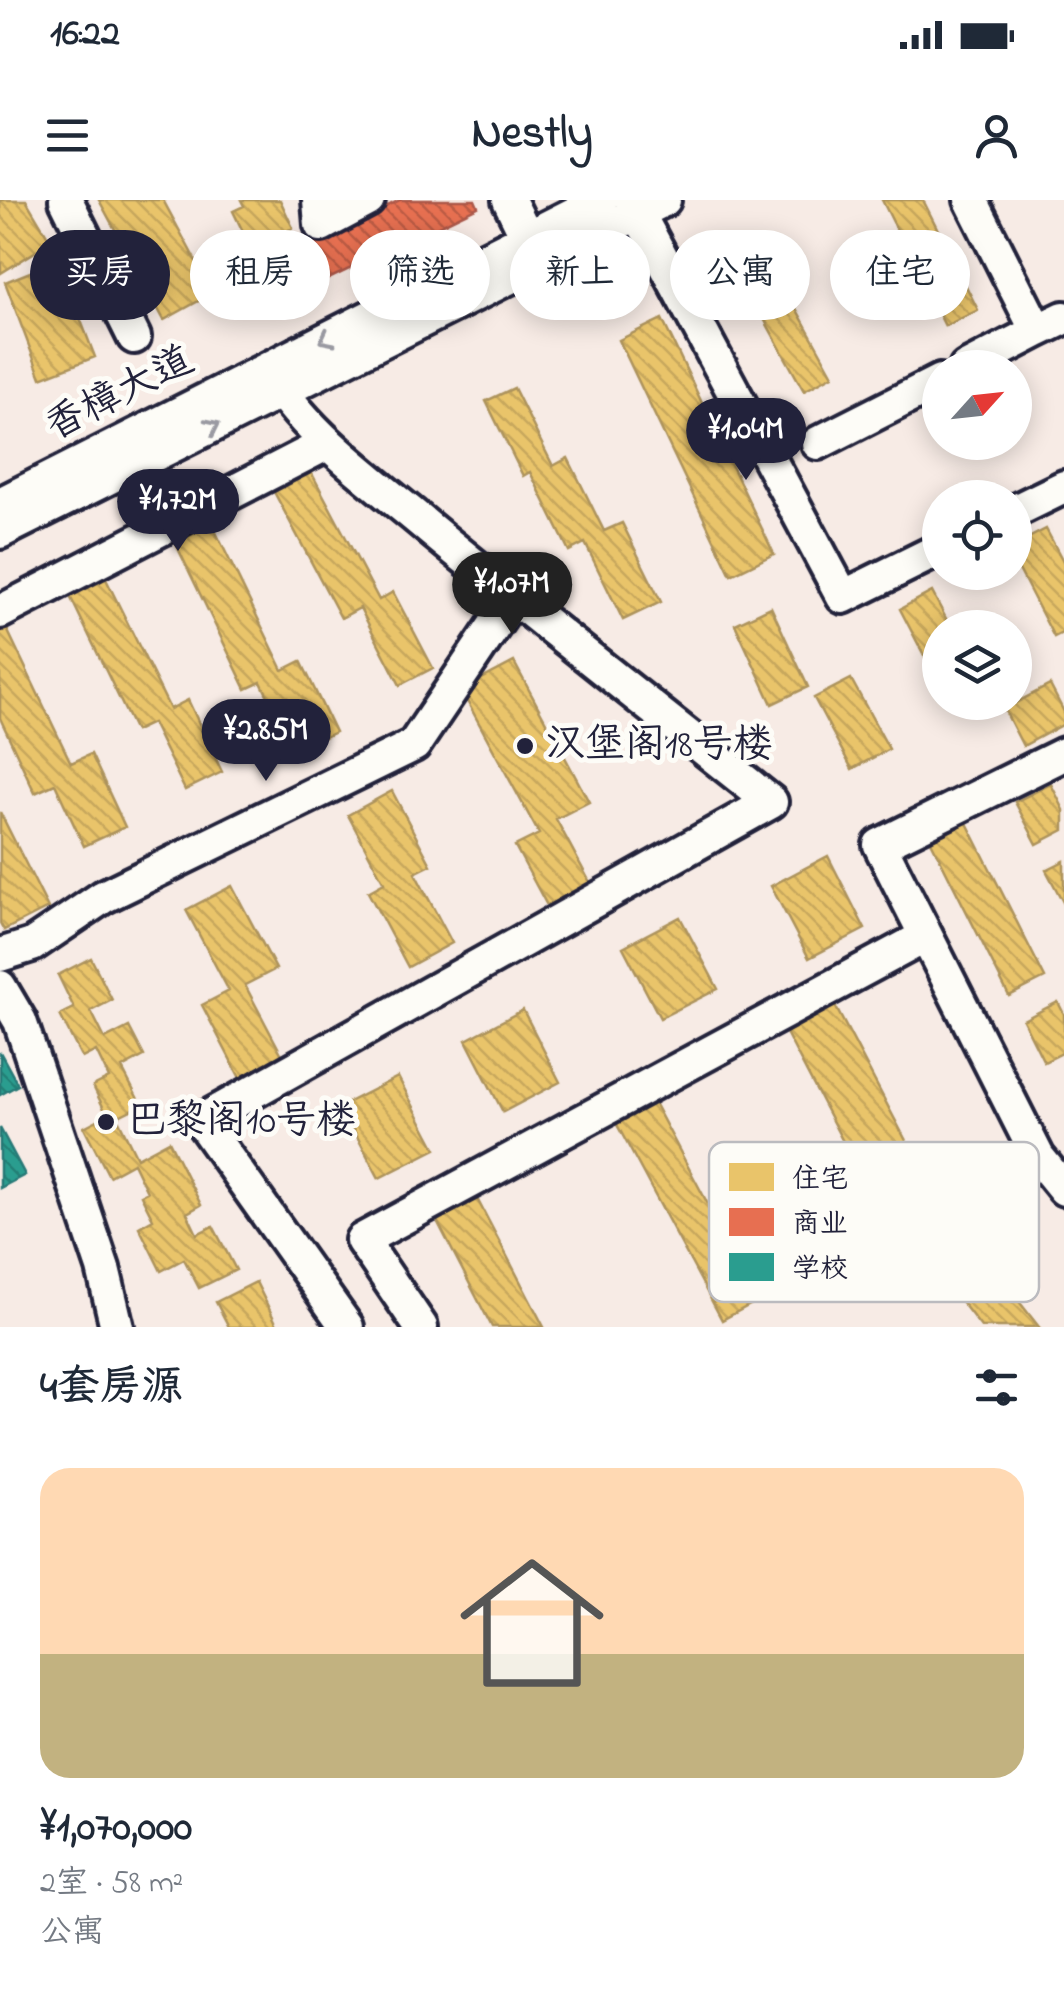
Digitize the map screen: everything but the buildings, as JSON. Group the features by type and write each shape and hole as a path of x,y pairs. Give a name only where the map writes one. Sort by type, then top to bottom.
{"street":[{"path":"66,200 134,337"},
{"path":"319,200 321,225 368,200"},
{"path":"509,200 524,230"},
{"path":"971,200 1051,325 1002,350"},
{"name":"香樟大道","path":"540,230 592,202"},
{"path":"644,204 843,597 922,557"},
{"name":"香樟大道","path":"0,504 274,381 644,204"},
{"name":"香樟大道","path":"0,532 510,247"},
{"path":"274,381 328,443 514,598 771,802 201,1121 347,1327"},
{"path":"818,443 922,390"},
{"path":"0,612 328,443"},
{"path":"1032,503 1064,487"},
{"path":"0,955 32,945 104,897 414,745 514,598"},
{"path":"1030,1142 880,845 1064,754"},
{"path":"421,1327 362,1240 926,936"},
{"path":"0,987 20,1022 103,1268 117,1327"},
{"path":"1039,1158 1064,1190"}],"place":[{"name":"汉堡阁18号楼","path":"525,746"},
{"name":"巴黎阁10号楼","path":"106,1122"}]}
